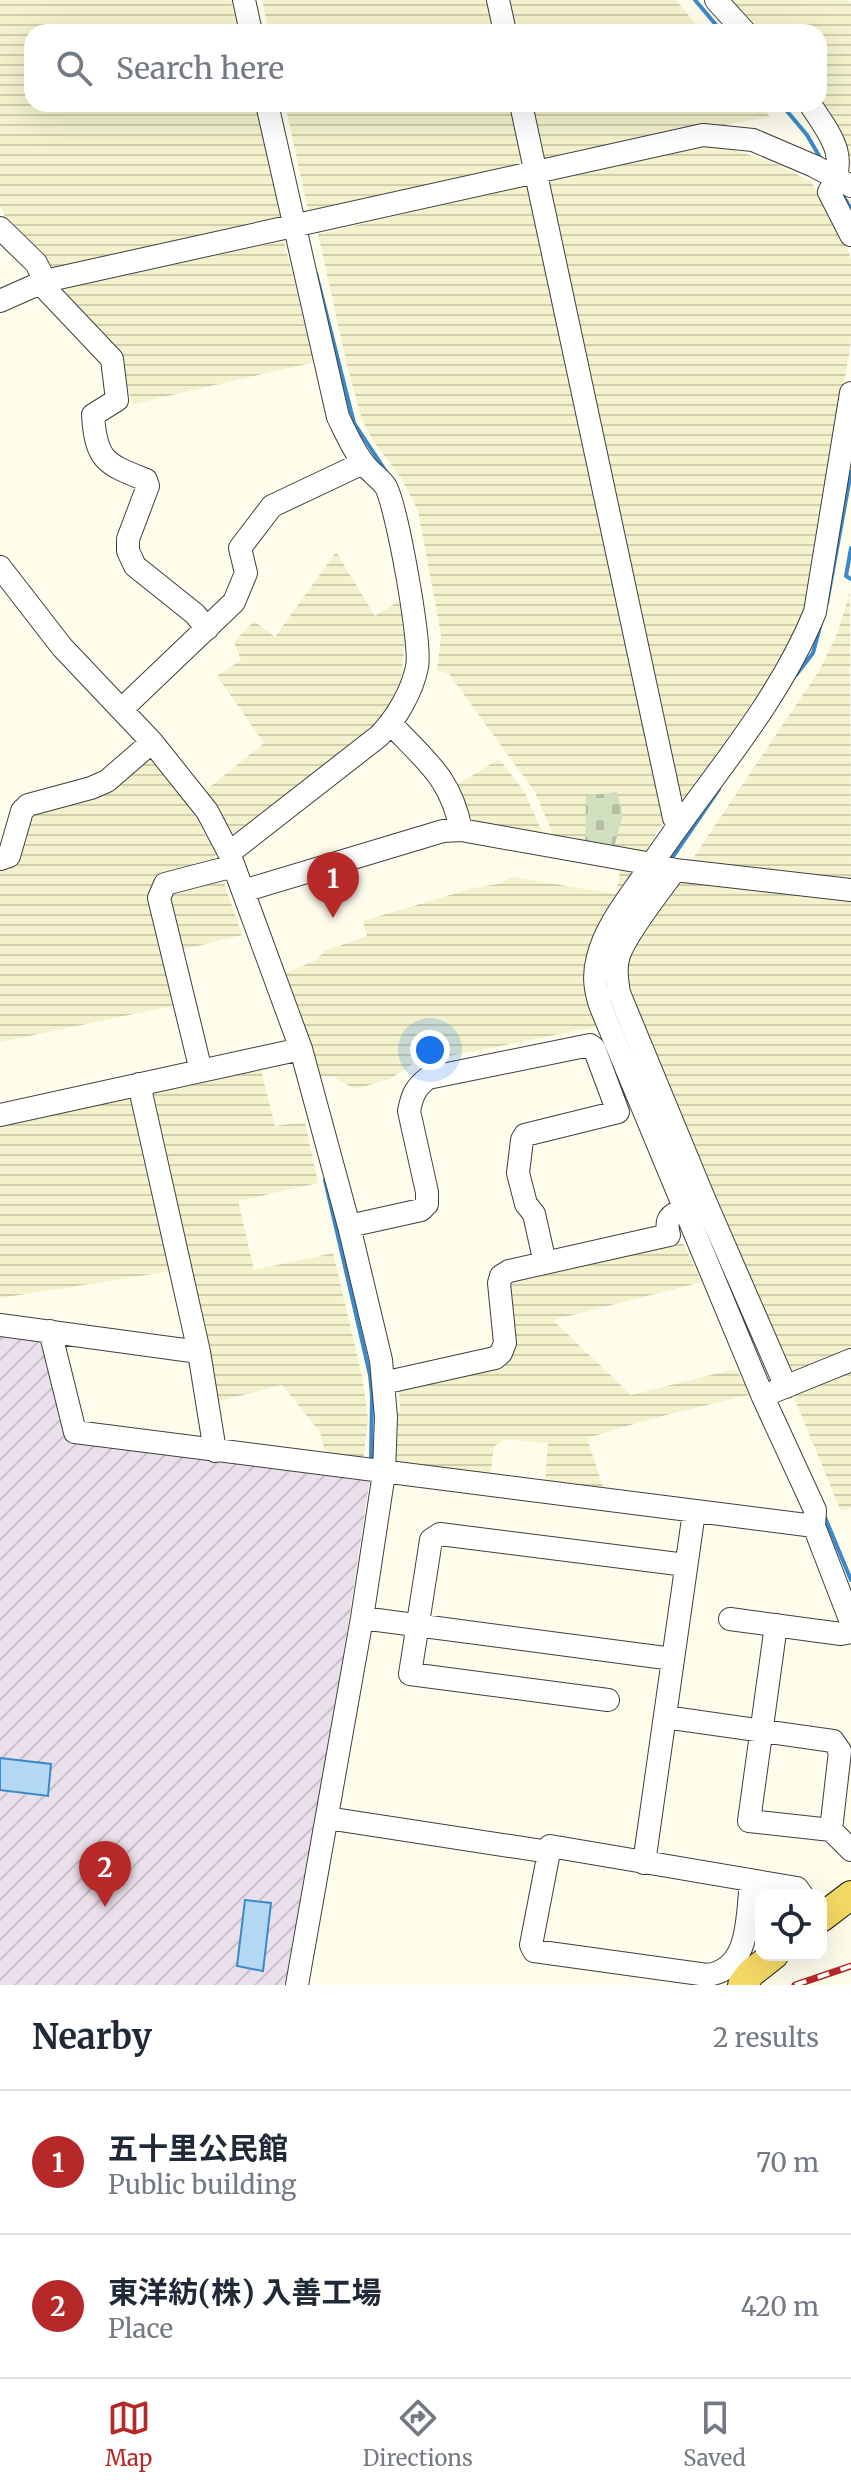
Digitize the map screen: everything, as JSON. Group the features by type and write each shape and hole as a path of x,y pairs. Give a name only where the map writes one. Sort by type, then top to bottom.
{"main road":[{"path":"827,1913 851,1895"},
{"path":"742,1985 766,1961"}],"street":[{"path":"244,0 249,24"},
{"path":"498,0 503,24"},
{"path":"716,0 738,24"},
{"path":"201,1071 159,898 165,884 231,859 379,736 391,724 418,666 394,511 385,486 363,463 338,417 269,112"},
{"path":"523,112 674,818 679,823"},
{"path":"815,112 830,136 844,183"},
{"path":"0,301 43,282 703,135 753,140 814,166 844,183"},
{"path":"844,183 829,192 851,235"},
{"path":"0,228 36,263 43,282 112,359 117,400 93,415 94,432 102,457 116,468 146,480 148,486 128,539 128,551 135,566 195,614 207,629"},
{"path":"786,1387 695,1205 600,1005 594,984 598,957 609,928 764,704 801,645 815,612 851,393"},
{"path":"122,709 234,602 246,573 240,548 272,506 363,463"},
{"path":"0,567 62,647 152,742 207,811 231,859 301,1049 381,1360 386,1417 384,1473 362,1618 297,1985"},
{"path":"391,724 444,780 453,797 461,830"},
{"path":"0,859 9,856 22,811 28,805 107,781 152,742"},
{"path":"243,891 443,831 461,830 675,870 851,890"},
{"path":"675,870 619,955 619,993 763,1397 815,1510 814,1526 851,1622"},
{"path":"349,1226 421,1210 427,1204 409,1111 417,1086 428,1078 590,1045 594,1048 618,1112 525,1135 522,1140 518,1173 526,1204 534,1214 545,1263"},
{"path":"0,1115 301,1049"},
{"path":"139,1084 199,1352 215,1451"},
{"path":"383,1383 486,1362 501,1353 505,1343 499,1283 501,1276 509,1271 669,1235 669,1219 695,1205"},
{"path":"0,1325 199,1352"},
{"path":"50,1331 75,1432 814,1526"},
{"path":"763,1397 851,1360"},
{"path":"644,1863 694,1512"},
{"path":"608,1700 410,1674 431,1540 440,1534 686,1565"},
{"path":"362,1618 673,1659"},
{"path":"730,1619 841,1634 851,1632"},
{"path":"776,1625 749,1821 831,1830 851,1850"},
{"path":"665,1717 833,1741 840,1751 831,1830"},
{"path":"327,1818 549,1852"},
{"path":"751,1881 741,1954 720,1974 707,1975 534,1951 531,1945 550,1846 798,1889"}],"shaded area":[{"path":"0,1334 44,1339 70,1435 370,1478 343,1659 286,1985 0,1985"}],"green space":[{"path":"0,0 231,0 237,24 24,24 24,112 258,112 282,216 49,269 44,254 6,219 0,206"},
{"path":"262,0 487,0 493,24 267,24"},
{"path":"506,0 676,0 696,24 511,24"},
{"path":"725,0 845,0 851,3 851,159 824,112 827,112 827,24 747,24"},
{"path":"287,112 513,112 525,164 308,210"},
{"path":"531,112 766,112 770,117 541,158"},
{"path":"708,146 727,148 780,165 811,182 836,224 851,258 851,342 803,613 790,647 682,804 546,182"},
{"path":"527,186 633,664 664,820 643,855 555,839 535,792 449,674 437,670 441,635 418,510 401,478 362,420 318,234"},
{"path":"284,241 315,362 133,404 114,350 55,291"},
{"path":"336,552 375,616 399,601 406,628 400,693 383,718 332,762 231,835 206,790 264,743 217,676 241,660 234,642 254,621 275,637"},
{"path":"850,592 851,881 691,861 819,671 837,634"},
{"path":"148,756 189,806 216,854 212,864 159,873 151,886 177,1005 0,1042 0,871 9,870 21,856 30,811"},
{"path":"499,759 524,791 544,836 467,823 455,786"},
{"path":"617,792 623,815 613,851 585,843 586,796"},
{"path":"621,866 640,871 601,925 600,1026 414,1063 390,1079 355,1089 334,1077 319,1076 284,974 316,960 325,951 367,936 363,921 473,888 498,884 512,877 616,894"},
{"path":"681,875 851,896 851,1352 787,1378 624,986 630,946"},
{"path":"222,877 242,935 181,950 167,895 170,889"},
{"path":"261,1070 275,1126 305,1122 318,1183 238,1201 254,1270 333,1253 362,1376 368,1418 363,1461 326,1455 320,1432 282,1385 216,1402 150,1095"},
{"path":"135,1095 172,1271 0,1298 0,1126"},
{"path":"683,1243 702,1282 553,1320 631,1395 735,1369 753,1394 587,1438 605,1493 545,1483 548,1443 506,1439 494,1446 490,1478 394,1460 393,1414 400,1411 399,1387 505,1366 514,1344 508,1284"},
{"path":"851,1369 851,1508 841,1511 792,1393"}],"water":[{"path":"0,1758 51,1764 48,1796 0,1790"},
{"path":"245,1900 271,1903 263,1971 237,1966"}],"waterway":[{"path":"695,0 715,24"},
{"path":"788,112 807,135 821,159"},
{"path":"842,194 851,209"},
{"path":"316,273 354,423 387,473"},
{"path":"827,603 851,472"},
{"path":"851,548 846,576 851,579"},
{"path":"796,675 813,653 821,623"},
{"path":"670,861 719,789"},
{"path":"325,1180 370,1375 371,1462"},
{"path":"824,1515 851,1580"}],"railway":[{"path":"795,1985 851,1966"}],"place":[{"name":"五十里公民館","path":"333,918"},
{"name":"東洋紡(株) 入善工場","path":"105,1907"}]}
